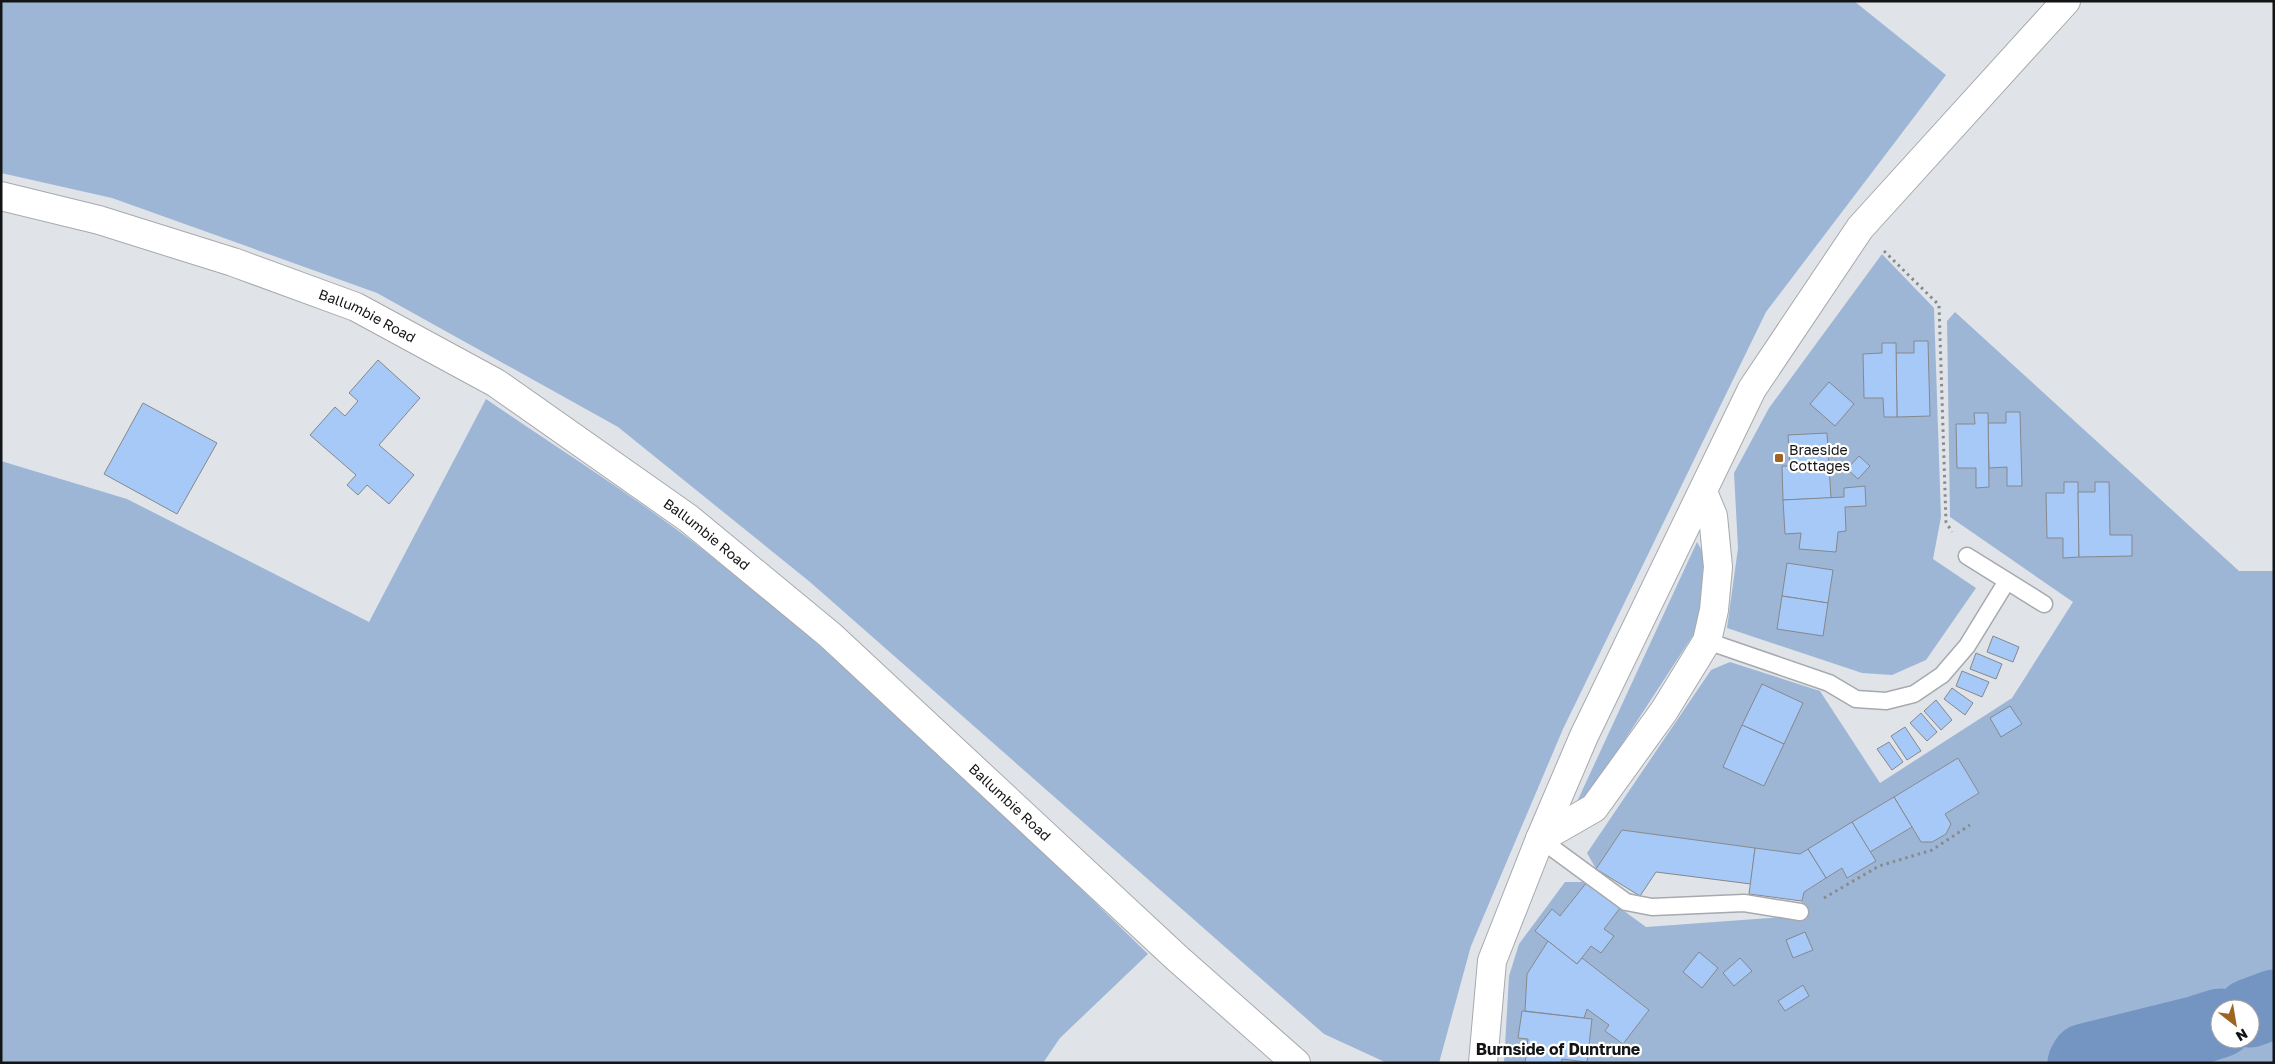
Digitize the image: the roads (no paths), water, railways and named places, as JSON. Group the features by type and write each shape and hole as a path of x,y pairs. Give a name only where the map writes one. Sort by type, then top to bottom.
{"street":[{"path":"1483,1063 1492,962 1540,839 1584,736 1752,389 1860,228 2066,1"},
{"name":"Ballumbie Road","path":"1,196 99,220 233,262 356,307 496,383 688,518 830,635 1177,958 1296,1063"},
{"path":"1540,839 1594,808 1664,711 1707,642 1714,610 1718,567 1713,516 1703,492"}],"lane":[{"path":"1967,556 2044,604"},
{"path":"1707,642 1829,683 1856,698 1886,701 1914,694 1942,675 1967,646 2007,581"},
{"path":"1540,839 1626,902 1652,907 1744,904 1800,912"}],"waterway":[{"path":"2260,1009 2274,1004"},
{"path":"2082,1063 2085,1058 2210,1026"}],"place":[{"name":"Braeside Cottages","path":"1779,458"}],"district":[{"name":"Burnside of Duntrune","path":"1558,1049"}]}
